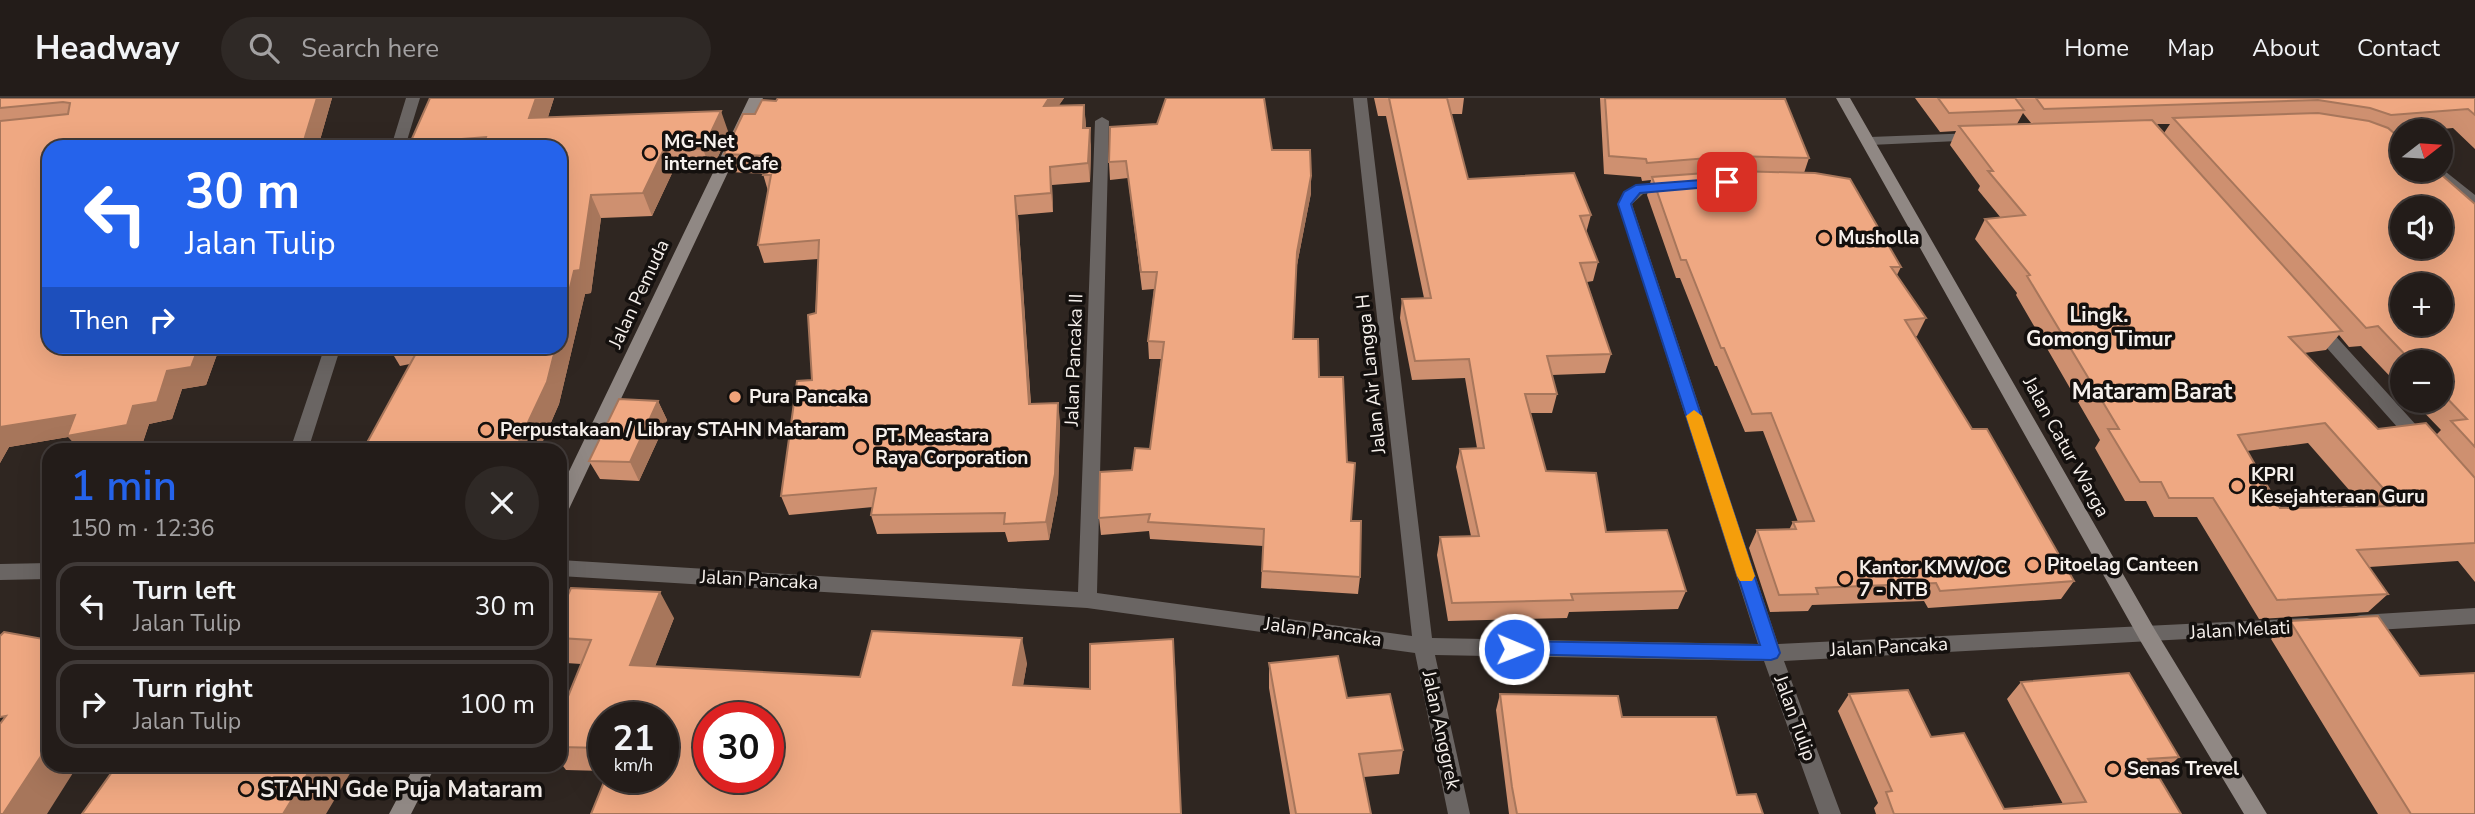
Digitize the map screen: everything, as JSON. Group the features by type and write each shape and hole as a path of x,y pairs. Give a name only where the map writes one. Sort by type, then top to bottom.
{"main road":[{"name":"Jalan Pemuda","path":"567,494 756,98"},
{"name":"Jalan Catur Warga","path":"1843,98 1870,141 2148,636 2256,814"},
{"path":"400,814 422,772"}],"street":[{"path":"400,140 413,98"},
{"name":"Jalan Air Langga H","path":"1360,98 1423,646"},
{"name":"Jalan Pancaka II","path":"1087,600 1102,121"},
{"path":"1870,141 1989,136"},
{"path":"2450,182 2475,203"},
{"name":"Jalan Tulip","path":"1689,185 1636,189 1625,204 1771,653 1830,814"},
{"path":"2310,317 2429,452"},
{"path":"301,443 330,354"},
{"name":"Jalan Pancaka","path":"567,568 1087,600 1423,646 1771,653 2088,638"},
{"path":"0,572 42,571"},
{"name":"Jalan Melati","path":"2088,638 2475,616"},
{"name":"Jalan Anggrek","path":"1423,646 1459,814"}],"building":[{"path":"0,98 317,98 304,140 42,140 42,354 196,354 191,367 167,371 157,402 133,406 127,425 67,436 75,415 0,427 0,121 68,114 70,103 0,108"},
{"path":"430,98 536,98 529,118 721,111 703,149 665,147 643,193 591,195 580,270 574,271 567,300 567,140 485,140 486,137 411,140"},
{"path":"778,98 1049,98 1044,106 1084,105 1083,128 1090,128 1088,163 1050,167 1051,193 1015,196 1029,404 1058,403 1055,474 1046,522 1004,524 1005,513 871,515 876,488 781,496 797,381 812,380 808,315 816,313 819,240 758,245 771,175 763,175 770,156 724,154 743,114 755,114 762,100 776,101"},
{"path":"1166,98 1264,98 1272,150 1310,150 1311,176 1297,252 1293,339 1318,339 1319,377 1343,377 1347,462 1355,463 1351,521 1361,521 1360,577 1262,571 1264,529 1148,522 1150,514 1099,518 1100,472 1132,470 1135,448 1150,449 1164,342 1148,341 1157,272 1141,272 1126,161 1109,162 1110,127 1157,124"},
{"path":"1389,98 1447,98 1468,179 1574,173 1591,215 1580,216 1598,262 1580,263 1611,354 1547,356 1557,394 1525,394 1546,471 1596,473 1606,532 1667,530 1686,591 1571,594 1573,600 1452,603 1440,537 1479,536 1460,449 1484,448 1469,359 1415,361 1402,299 1431,298"},
{"path":"1605,98 1785,99 1809,158 1733,156 1647,163 1646,159 1609,156"},
{"path":"1938,98 2015,98 2024,110 1949,113"},
{"path":"2036,98 2475,98 2475,115 2468,109 2391,115 2370,108 2318,100 2044,109"},
{"path":"2318,113 2369,121 2390,130 2390,182 2450,182 2475,204 2475,447 2451,421 2467,419 2453,404 2453,350 2401,350 2378,326 2366,328 2173,118"},
{"path":"2152,120 2342,331 2289,337 2378,429 2426,423 2475,478 2475,543 2357,550 2388,594 2277,600 2213,498 2169,498 2161,482 2140,482 2108,429 2119,429 2027,276 2030,275 1985,219 2025,215 1988,171 1993,171 1959,126","holes":["2325,423 2399,506 2280,508 2238,435"]},
{"path":"1733,171 1815,173 1850,179 1901,267 1891,267 1926,318 1905,320 1972,429 1987,429 2074,581 1940,591 1936,583 1816,588 1818,594 1779,595 1757,530 1796,529 1793,522 1814,521 1771,413 1752,414 1724,348 1721,348 1686,260 1681,260 1652,177"},
{"path":"416,354 554,354 547,382 518,443 367,443"},
{"path":"619,399 658,401 630,462 589,461"},
{"path":"571,588 660,592 630,665 860,677 872,631 1022,638 1013,685 1090,689 1090,644 1173,639 1181,814 591,814 600,793 679,793 679,702 588,702 588,748 567,747 567,699 591,640 567,638 567,597"},
{"path":"2378,616 2420,676 2475,673 2475,814 2411,814 2290,621"},
{"path":"4,632 42,639 42,755 3,814 0,814 0,724 6,716 0,717 0,636"},
{"path":"1338,656 1347,698 1390,694 1403,750 1359,754 1371,814 1296,814 1269,663"},
{"path":"2129,673 2179,757 2148,759 2181,814 1894,814 1886,792 1892,791 1849,694 1908,690 1931,737 1964,733 2004,809 2086,802 2021,682"},
{"path":"1500,694 1618,696 1622,717 1716,717 1737,795 1756,794 1763,814 1517,814"},
{"name":"STAHN Gde Puja Mataram","path":"112,772 309,772 283,814 82,814"}],"slow traffic":[{"path":"1694,416 1746,576"}],"place":[{"name":"MG-Net internet Cafe","path":"650,153"},
{"name":"Musholla","path":"1824,238"},
{"name":"Pura Pancaka","path":"735,397"},
{"name":"Perpustakaan / Libray STAHN Mataram","path":"486,430"},
{"name":"PT. Meastara Raya Corporation","path":"861,447"},
{"name":"KPRI Kesejahteraan Guru","path":"2237,486"},
{"name":"Pitoelag Canteen","path":"2033,565"},
{"name":"Kantor KMW/OC 7 - NTB","path":"1845,579"},
{"name":"Senas Trevel","path":"2113,769"},
{"name":"STAHN Gde Puja Mataram","path":"246,789"}],"district":[{"name":"Lingk. Gomong Timur","path":"2099,327"},
{"name":"Mataram Barat","path":"2152,391"}],"route":[{"path":"1514,649 1771,653 1625,204 1636,189 1727,182"}]}
